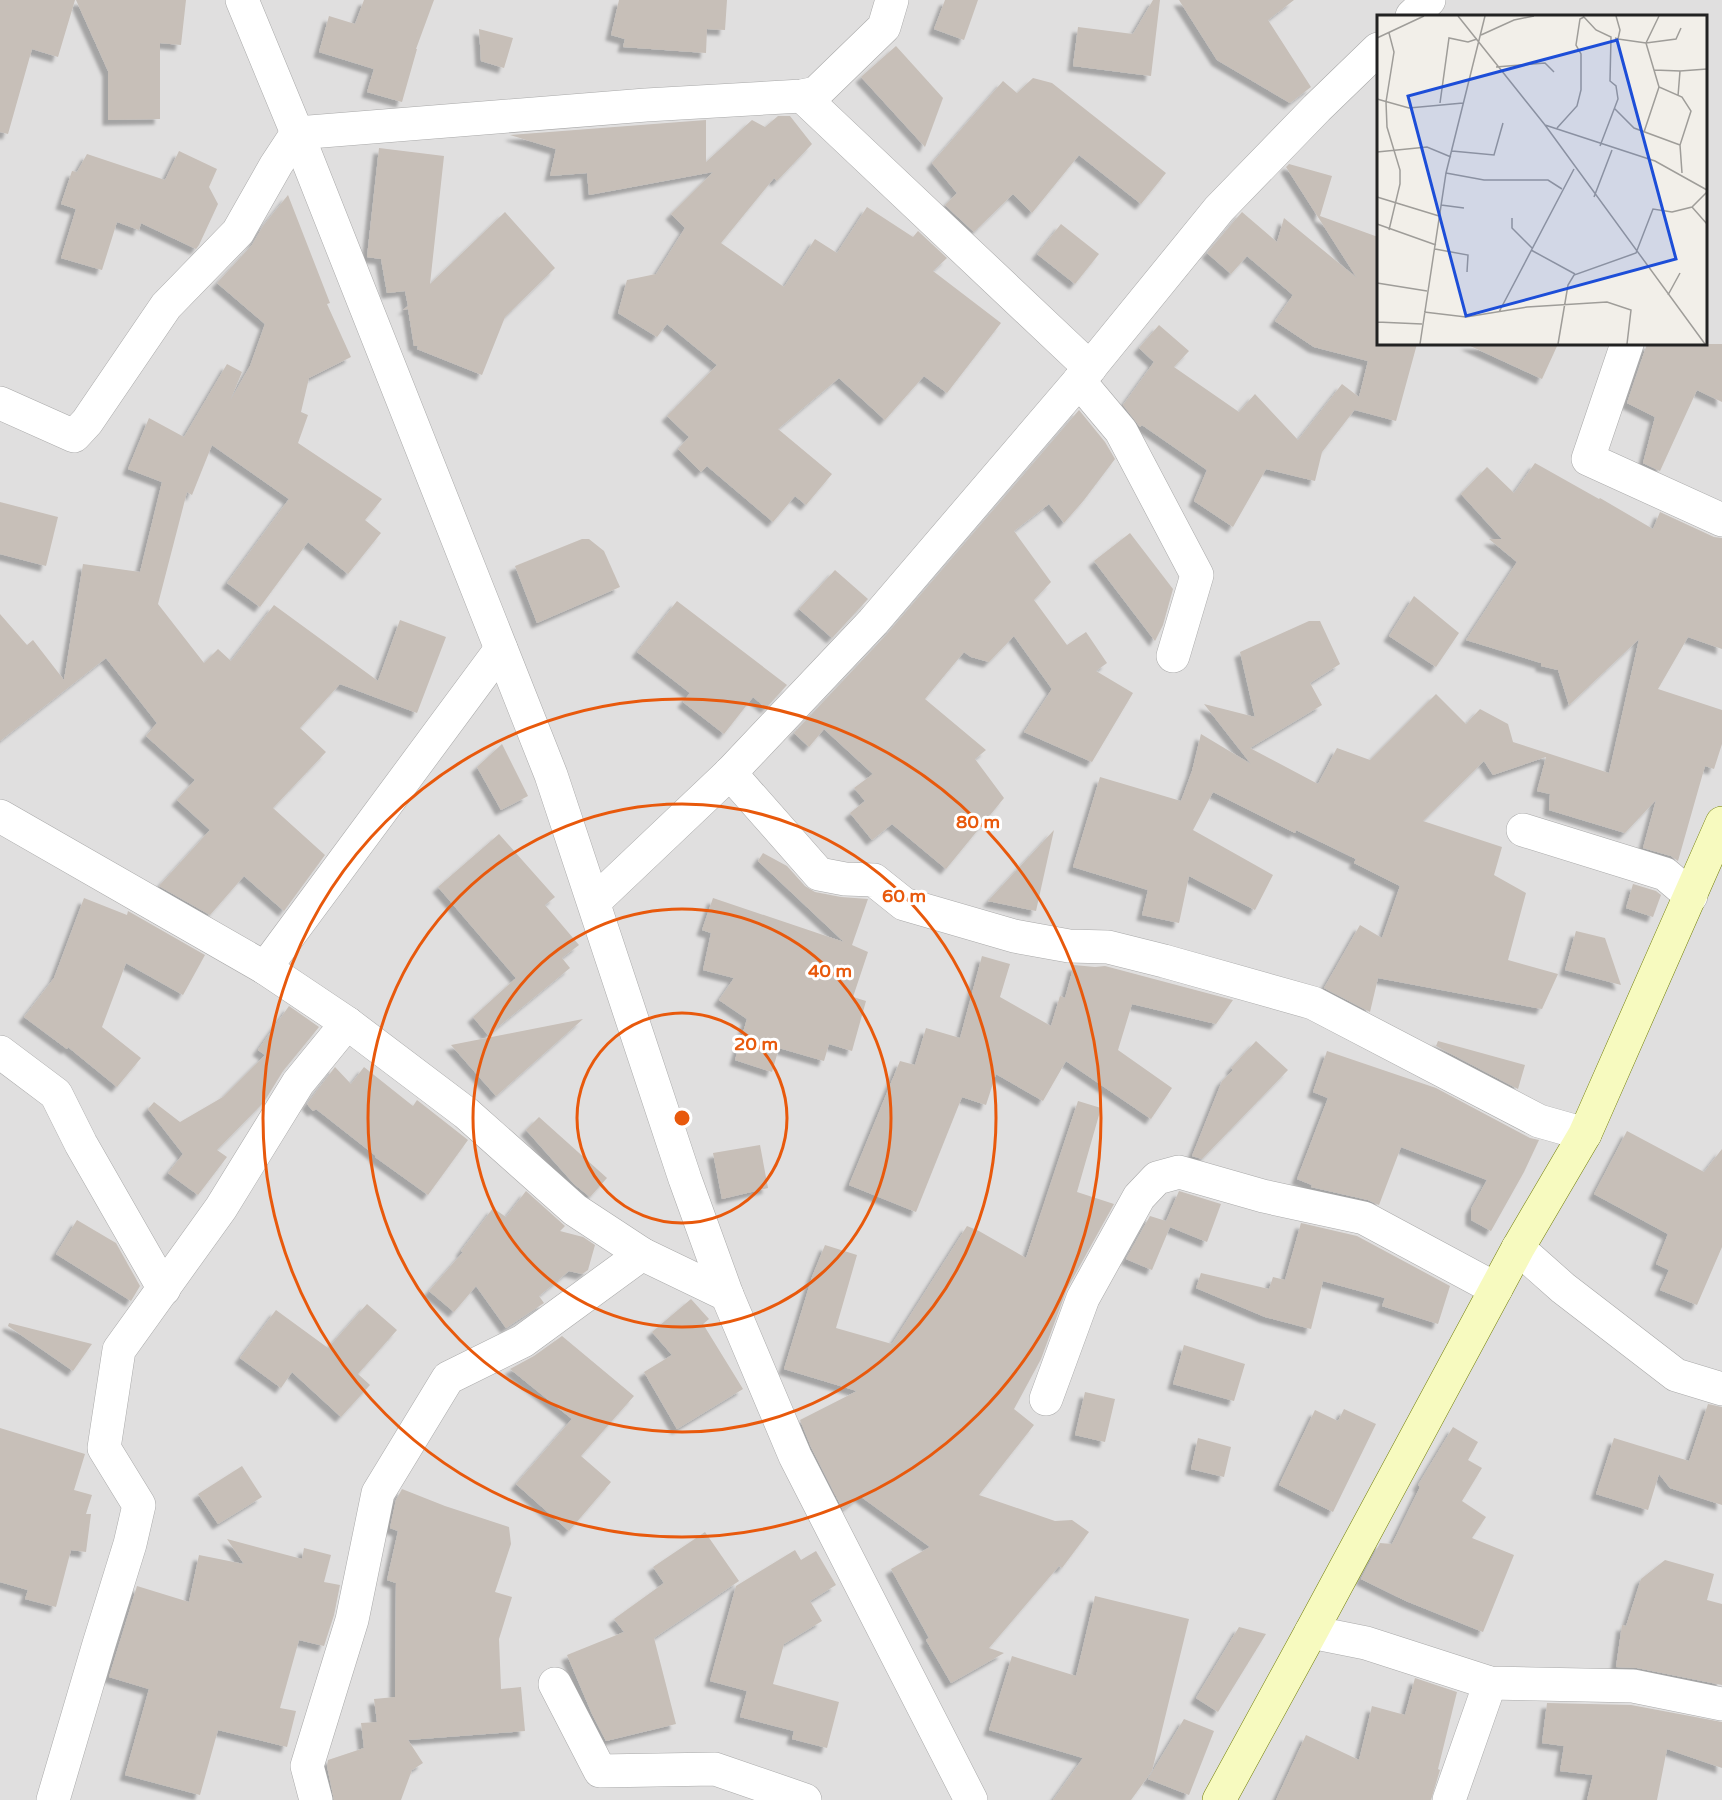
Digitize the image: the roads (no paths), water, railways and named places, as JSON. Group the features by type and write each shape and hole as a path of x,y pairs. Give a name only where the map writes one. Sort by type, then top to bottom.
{"street":[{"path":"242,0 551,776 685,1179 727,1295 795,1456 970,1800"},
{"path":"297,134 646,105 802,96 816,93 884,27 892,0"},
{"path":"1413,15 1429,0"},
{"path":"594,902 730,772 873,622 1084,375 1219,209 1377,50"},
{"path":"802,96 1084,375 1121,431 1197,575 1173,656"},
{"path":"0,403 74,436 87,422 166,306 238,232 276,165 297,134"},
{"path":"1627,345 1588,459 1722,519"},
{"path":"265,968 501,649"},
{"path":"730,772 819,874 845,879 874,880 904,904 1014,936 1069,946 1108,947 1312,1003 1539,1122 1585,1134"},
{"path":"0,816 265,968 348,1023 466,1113 575,1210 642,1254 727,1295"},
{"path":"1219,1800 1518,1248 1585,1134 1722,823"},
{"path":"1523,830 1665,874 1691,896"},
{"path":"53,1800 140,1505 104,1448 119,1350 221,1208 298,1083 348,1023"},
{"path":"0,1052 56,1094 81,1144 164,1289"},
{"path":"1046,1399 1083,1298 1139,1197 1157,1178 1179,1172 1263,1196 1364,1218 1496,1289"},
{"path":"1518,1248 1563,1287 1676,1374 1722,1389"},
{"path":"316,1800 307,1766 352,1620 378,1493 448,1378 523,1341 642,1254"},
{"path":"1311,1632 1366,1643 1490,1683 1633,1686 1722,1704"},
{"path":"1449,1800 1490,1683"},
{"path":"555,1684 600,1770 714,1769 805,1800"}]}
